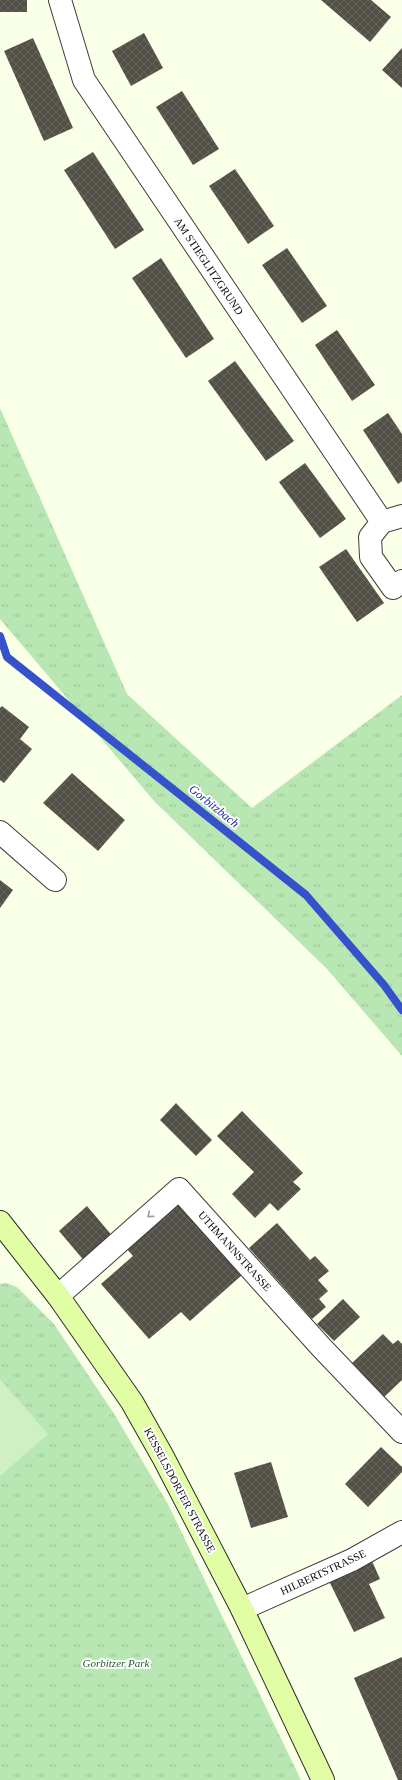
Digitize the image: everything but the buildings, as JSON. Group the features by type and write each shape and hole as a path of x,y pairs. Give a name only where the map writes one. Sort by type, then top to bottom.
{"main road":[{"name":"KESSELSDORFER STRASSE","path":"3,1230 58,1296 132,1402 163,1457 242,1609 323,1780"}],"street":[{"name":"AM STIEGLITZGRUND","path":"60,0 84,80 392,519 370,537 371,557 393,588 402,581"},
{"path":"0,832 55,880"},
{"name":"UTHMANNSTRASSE","path":"58,1296 179,1189 321,1347 402,1432"},
{"name":"HILBERTSTRASSE","path":"242,1609 352,1560 402,1532"}],"green space":[{"path":"0,408 127,694 252,808 402,695 402,1056 327,969 154,801 0,619"},
{"name":"Gorbitzer Park","path":"6,1283 17,1287 54,1324 113,1412 168,1504 301,1780 0,1780 0,1284"},
{"path":"0,1379 48,1434 0,1476"}],"waterway":[{"name":"Gorbitzbach","path":"0,636 7,657 306,895 384,985 402,1010"}]}
